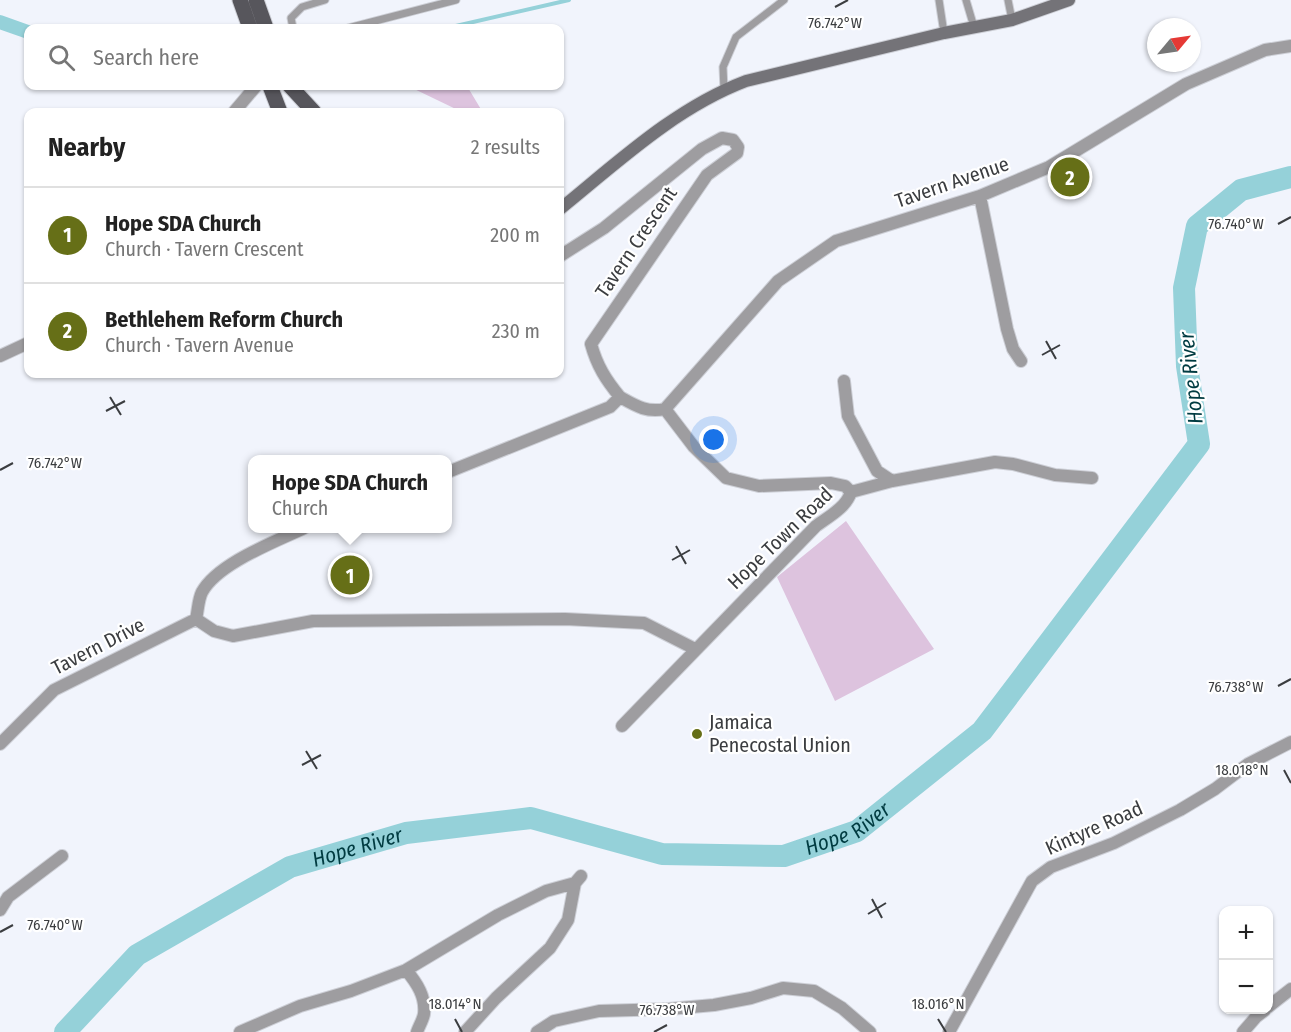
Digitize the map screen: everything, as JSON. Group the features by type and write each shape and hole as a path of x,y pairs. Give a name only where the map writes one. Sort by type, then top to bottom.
{"main road":[{"path":"240,0 249,24"},
{"path":"256,0 265,24"},
{"path":"564,206 675,117 724,90 746,81 944,33 1012,20 1050,3 1070,0"},
{"path":"272,90 278,108"},
{"path":"293,90 310,108"}],"street":[{"name":"Tavern Avenue","path":"665,409 778,281 837,241 980,196 1048,167 1186,84 1264,50 1291,46"},
{"path":"237,108 253,90"},
{"name":"Tavern Crescent","path":"564,253 604,228 702,149 722,138 733,140 738,147 737,153 707,175 684,205 591,344 603,376 621,397"},
{"path":"980,196 1007,329 1013,349 1021,361"},
{"path":"0,356 24,346"},
{"path":"844,381 848,416 877,471 892,481"},
{"path":"452,470 610,407 621,397 639,408 654,412 665,409"},
{"name":"Hope Town Road","path":"622,726 816,526 849,499 850,492 845,486 831,483 759,486 726,478 694,447 665,409"},
{"path":"850,492 892,481 995,462 1013,464 1055,475 1092,478"},
{"path":"293,533 245,556 214,578 202,593 196,619 214,631 233,636 313,621 565,619 644,623 695,649"},
{"name":"Tavern Drive","path":"0,744 54,690 196,619"},
{"name":"Kintyre Road","path":"948,1032 1032,881 1051,867 1114,843 1180,810 1215,789 1248,764 1291,742"},
{"path":"0,910 8,897 62,856"},
{"path":"240,1032 300,1006 351,991 406,970 498,915 546,891 578,880 568,920 550,948 495,998 465,1032"},
{"path":"406,970 418,984 423,1001 424,1016 417,1032"},
{"path":"537,1032 554,1021 599,1011 714,1005 751,998 783,988 814,991 842,1008 870,1032"},
{"path":"1273,1003 1291,989"},
{"path":"1243,1032 1261,1014"}],"lane":[{"path":"292,24 291,18 302,7 325,0"},
{"path":"363,24 456,0"},
{"path":"724,90 723,67 736,37 784,0"},
{"path":"939,0 944,33"},
{"path":"966,0 974,27"},
{"path":"1008,0 1012,20"}],"shaded area":[{"path":"416,90 469,90 480,108 454,108"},
{"path":"846,521 934,649 835,701 777,577"}],"waterway":[{"path":"464,24 569,0"},
{"path":"0,22 24,31"},
{"name":"Hope River","path":"65,1032 137,955 290,867 406,833 531,818 662,854 784,856 857,831 982,731 1199,444 1187,366 1184,288 1197,226 1241,190 1291,177"}],"place":[{"name":"Bethlehem Reform Church","path":"1070,177"},
{"name":"Hope SDA Church","path":"350,575"},
{"name":"Jamaica Penecostal Union","path":"697,734"}]}
